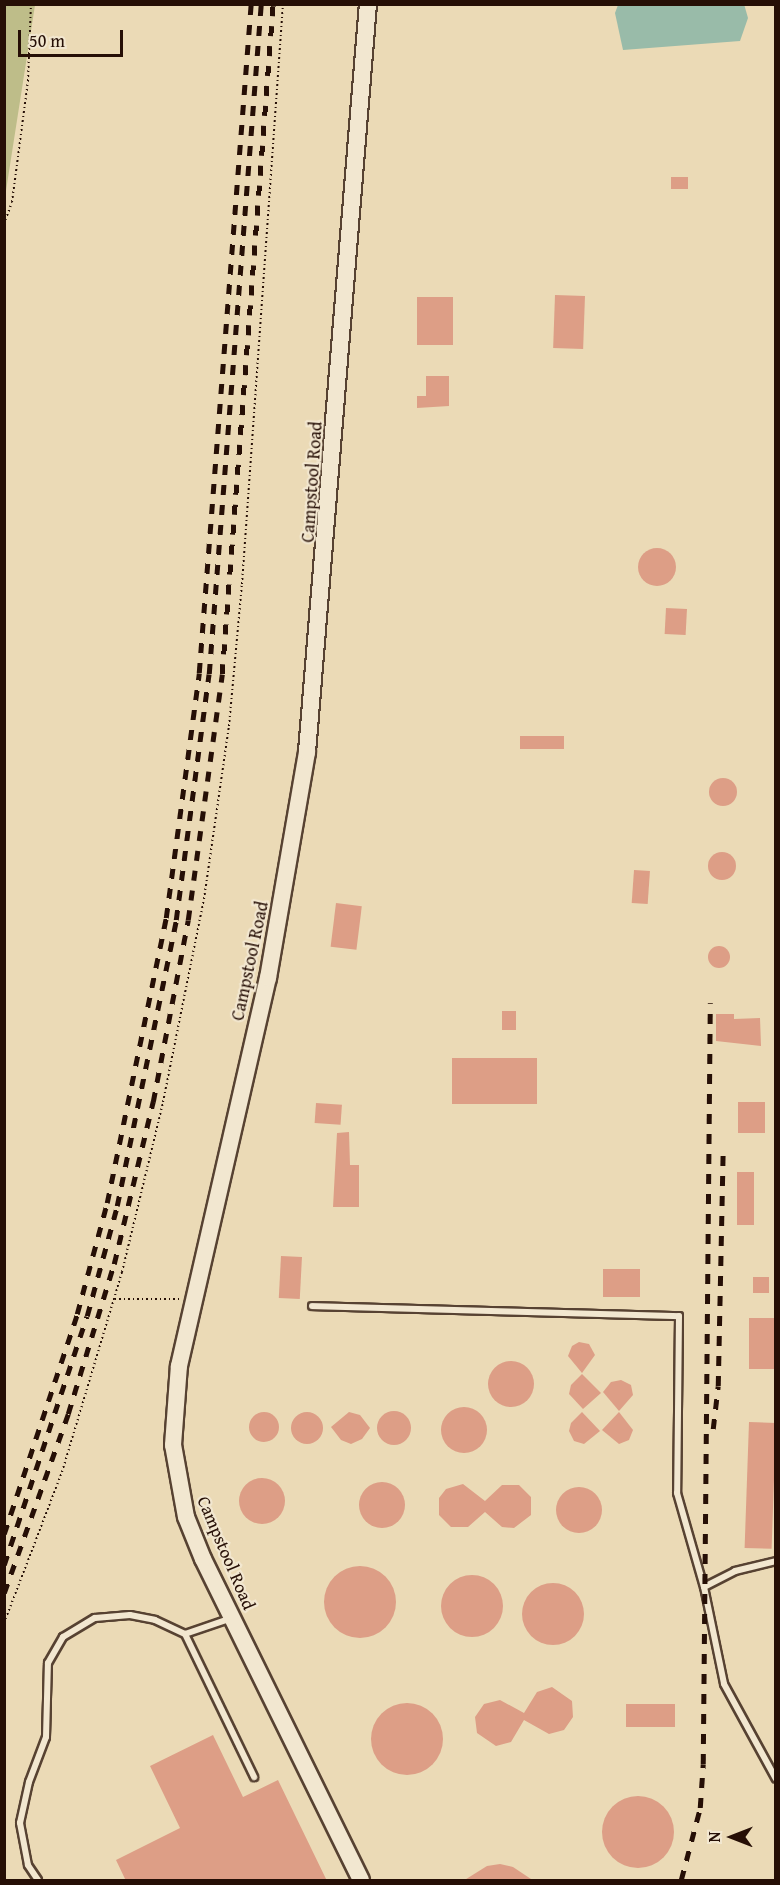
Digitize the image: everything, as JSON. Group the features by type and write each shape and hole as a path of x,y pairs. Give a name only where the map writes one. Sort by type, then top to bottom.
{"main road":[{"name":"Campstool Road","path":"361,1881 232,1618 186,1517 173,1445 179,1366 268,978 295,838 307,752 368,4"}],"lane":[{"path":"312,1306 679,1316 677,1493 704,1587 724,1684 776,1779"},
{"path":"704,1587 735,1570 776,1561"},
{"path":"38,1881 28,1865 20,1823 29,1782 46,1737 48,1663 63,1637 95,1618 130,1615 155,1620 185,1634 254,1777"},
{"path":"185,1634 232,1618"}],"path":[{"path":"4,224 12,202 27,92 31,4"},
{"path":"4,1623 62,1472 114,1299 163,1102 204,900 229,726 283,4"},
{"path":"114,1299 194,1299"}],"shaded area":[{"path":"744,4 748,18 740,41 623,50 615,13 618,5"},
{"path":"4,5 35,5 5,197"}],"building":[{"path":"671,177 688,177 688,189 671,189"},
{"path":"555,295 585,296 583,349 553,348"},
{"path":"417,297 453,297 453,345 417,345"},
{"path":"426,376 449,376 449,406 417,408 417,396 426,396"},
{"path":"657,548 671,553 676,567 671,581 657,586 643,581 638,567 643,553"},
{"path":"666,608 687,609 686,635 665,634"},
{"path":"520,736 564,736 564,749 520,749"},
{"path":"723,778 733,782 737,792 733,802 723,806 713,802 709,792 713,782"},
{"path":"722,852 732,856 736,866 732,876 722,880 712,876 708,866 712,856"},
{"path":"634,870 650,871 648,904 632,903"},
{"path":"336,903 362,906 356,950 331,947"},
{"path":"719,946 727,949 730,957 727,965 719,968 711,965 708,957 711,949"},
{"path":"502,1011 516,1011 516,1030 502,1030"},
{"path":"716,1014 734,1014 734,1019 760,1018 761,1046 716,1041"},
{"path":"452,1058 537,1058 537,1104 452,1104"},
{"path":"738,1102 765,1102 765,1133 738,1133"},
{"path":"316,1103 342,1105 341,1125 315,1123"},
{"path":"349,1132 350,1165 359,1165 359,1207 333,1207 337,1133"},
{"path":"737,1172 754,1172 754,1225 737,1225"},
{"path":"281,1256 302,1257 300,1299 279,1298"},
{"path":"603,1269 640,1269 640,1297 603,1297"},
{"path":"753,1277 769,1277 769,1293 753,1293"},
{"path":"749,1318 776,1318 776,1369 749,1369"},
{"path":"579,1342 589,1344 595,1355 582,1373 568,1356 572,1346"},
{"path":"511,1361 527,1368 534,1384 527,1400 511,1407 495,1400 488,1384 495,1368"},
{"path":"582,1374 601,1393 583,1409 569,1394 571,1385"},
{"path":"621,1380 631,1385 633,1395 619,1411 603,1392 611,1382"},
{"path":"464,1407 480,1414 487,1430 480,1446 464,1453 448,1446 441,1430 448,1414"},
{"path":"394,1411 406,1416 411,1428 406,1440 394,1445 382,1440 377,1428 382,1416"},
{"path":"264,1412 275,1416 279,1427 275,1438 264,1442 253,1438 249,1427 253,1416"},
{"path":"307,1412 318,1417 323,1428 318,1439 307,1444 296,1439 291,1428 296,1417"},
{"path":"349,1412 360,1415 370,1428 362,1439 351,1444 341,1440 331,1427"},
{"path":"582,1412 600,1431 584,1444 574,1441 569,1431 571,1423"},
{"path":"619,1412 633,1430 629,1440 619,1444 602,1430"},
{"path":"749,1422 776,1423 772,1549 745,1548"},
{"path":"262,1478 278,1485 285,1501 278,1517 262,1524 246,1517 239,1501 246,1485"},
{"path":"382,1482 398,1489 405,1505 398,1521 382,1528 366,1521 359,1505 366,1489"},
{"path":"463,1484 485,1501 502,1485 519,1485 531,1497 531,1515 514,1528 502,1527 485,1512 468,1527 451,1527 439,1515 439,1498 446,1489"},
{"path":"579,1487 595,1494 602,1510 595,1526 579,1533 563,1526 556,1510 563,1494"},
{"path":"360,1566 374,1569 386,1576 393,1588 396,1602 393,1616 386,1628 374,1635 360,1638 346,1635 334,1628 327,1616 324,1602 327,1588 334,1576 346,1569"},
{"path":"466,1575 478,1575 494,1584 501,1594 503,1606 501,1618 494,1628 478,1637 466,1637 455,1632 446,1623 441,1612 441,1600 446,1589 455,1580"},
{"path":"547,1583 559,1583 575,1592 582,1602 584,1614 582,1626 575,1636 559,1645 547,1645 536,1640 527,1631 522,1620 522,1608 527,1597 536,1588"},
{"path":"552,1687 572,1701 573,1717 564,1730 549,1734 524,1720 511,1742 496,1746 477,1733 475,1717 484,1704 500,1700 524,1713 537,1692"},
{"path":"407,1703 421,1706 433,1713 440,1725 443,1739 440,1753 433,1765 421,1772 407,1775 393,1772 381,1765 374,1753 371,1739 374,1725 381,1713 393,1706"},
{"path":"626,1704 675,1704 675,1727 626,1727"},
{"path":"213,1735 243,1797 278,1780 327,1881 126,1881 116,1860 180,1828 150,1766"},
{"path":"638,1796 652,1799 664,1806 671,1818 674,1832 671,1846 664,1858 652,1865 638,1868 624,1865 612,1858 605,1846 602,1832 605,1818 612,1806 624,1799"},
{"path":"500,1864 513,1867 534,1881 463,1881 487,1866"}],"railway":[{"path":"4,1534 77,1314 107,1203 166,918 199,673 251,4"},
{"path":"4,1565 87,1316 117,1206 176,920 209,674 261,4"},
{"path":"4,1593 68,1414 114,1264 153,1102 188,920 222,674 273,4"},
{"path":"681,1880 700,1808 703,1764 710,1003"},
{"path":"713,1429 718,1386 723,1146"}]}
